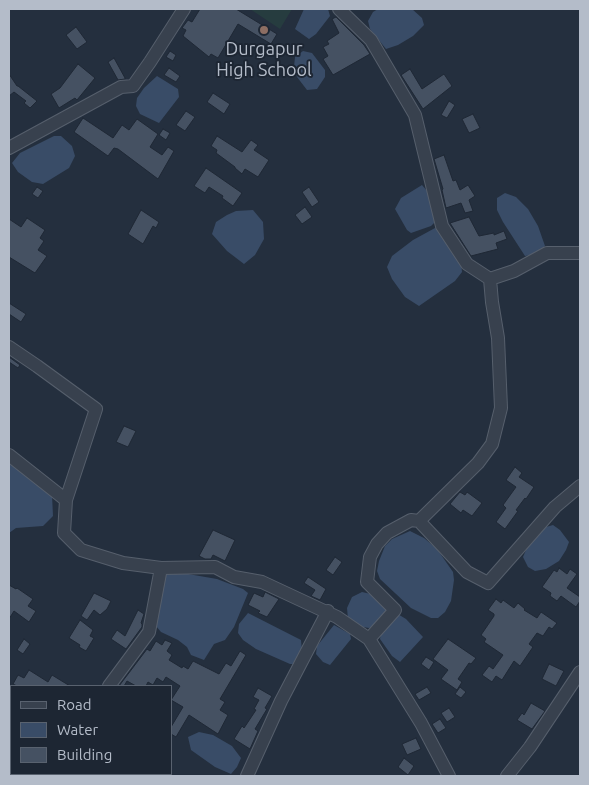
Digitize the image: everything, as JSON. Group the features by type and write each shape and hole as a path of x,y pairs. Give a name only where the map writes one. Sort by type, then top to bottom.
{"street":[{"path":"9,148 121,87 133,86 184,9"},
{"path":"339,9 371,40 416,115 442,226 467,264 490,279"},
{"path":"490,279 514,271 547,253 580,253"},
{"path":"419,521 472,469 492,444 501,408 498,338 490,279"},
{"path":"9,347 96,409 66,500 64,533 81,550 123,563 160,568 215,567 234,577 262,582 328,612 369,639 421,723 449,776"},
{"path":"9,455 66,500"},
{"path":"369,639 395,610 367,582 370,557 377,544 387,533 412,520 419,521 467,572 488,583 554,507 580,486"},
{"path":"109,685 149,632 160,568"},
{"path":"247,776 281,701 328,612"},
{"path":"507,776 530,747 580,672"}],"green space":[{"path":"250,9 292,9 280,29"}],"water":[{"path":"304,9 328,9 330,16 316,34 309,39 295,29"},
{"path":"378,9 412,9 422,18 424,25 413,36 398,45 386,49 370,29 368,21 373,12"},
{"path":"303,51 312,53 325,70 325,77 317,89 307,90 297,77 294,67 295,57"},
{"path":"157,76 178,89 179,97 159,123 140,114 136,106 137,98 144,88"},
{"path":"54,136 61,136 72,146 75,156 69,168 43,184 32,182 18,172 12,163 20,153"},
{"path":"422,185 428,192 436,221 431,226 411,233 407,230 395,209 401,198"},
{"path":"505,193 516,197 528,209 538,226 545,246 537,254 525,256 503,222 497,210 497,198"},
{"path":"253,210 263,222 264,239 255,255 244,264 227,251 212,234 216,222 227,215 236,211"},
{"path":"435,228 441,232 461,262 462,272 455,281 419,306 405,297 392,279 387,267 392,256 413,240"},
{"path":"9,462 52,495 53,516 43,526 16,528 9,533"},
{"path":"553,525 560,530 569,542 566,550 559,561 546,569 535,571 528,567 523,557 532,536"},
{"path":"410,531 424,538 437,549 453,572 454,580 451,601 445,612 438,618 431,618 411,608 380,579 377,571 385,546 392,539"},
{"path":"165,572 217,579 243,589 248,593 234,627 225,640 214,644 204,660 191,655 187,647 178,640 161,632 156,626"},
{"path":"362,592 371,594 388,609 376,626 369,628 357,626 348,619 347,608 352,597"},
{"path":"248,613 301,640 302,651 296,664 290,664 256,649 243,640 238,633 239,624"},
{"path":"396,613 406,619 423,637 400,662 392,656 380,639 381,633"},
{"path":"334,625 350,634 351,639 330,665 323,662 316,654 317,646"},
{"path":"199,732 213,735 232,746 241,758 231,774 215,767 191,750 188,737"}],"building":[{"path":"200,9 236,9 277,34 271,44 238,24 218,58 211,54 209,57 183,36 186,30 182,28 188,20 192,22"},
{"path":"336,17 364,45 370,54 333,75 323,59 328,56 323,47 329,44 327,41 339,33 332,19"},
{"path":"76,27 87,42 77,49 66,35"},
{"path":"170,51 176,55 173,61 166,57"},
{"path":"114,58 125,79 118,80 108,62"},
{"path":"78,64 95,78 77,100 75,98 59,108 51,94 60,88"},
{"path":"169,68 180,76 176,82 164,75"},
{"path":"410,69 422,89 444,74 452,86 423,109 401,75"},
{"path":"9,74 17,86 37,101 30,108 24,103 26,101 14,92 9,96"},
{"path":"213,93 230,104 224,114 207,102"},
{"path":"449,101 455,105 447,118 441,115"},
{"path":"186,111 195,117 185,131 176,125"},
{"path":"473,114 480,128 469,133 462,119"},
{"path":"83,118 113,138 122,125 129,130 137,119 158,134 150,147 162,155 168,147 174,151 158,179 118,149 114,148 108,156 74,132"},
{"path":"163,129 170,133 166,140 159,135"},
{"path":"217,136 242,152 251,140 258,145 254,150 269,160 258,177 245,169 242,174 216,153 217,150 211,146"},
{"path":"444,155 453,181 456,180 460,190 468,185 475,196 469,200 473,211 465,213 461,203 446,208 443,189 434,159"},
{"path":"206,168 242,193 233,206 222,198 223,196 209,187 205,193 194,186"},
{"path":"37,187 43,191 38,198 32,194"},
{"path":"309,187 319,202 312,207 302,192"},
{"path":"305,207 312,217 302,224 295,215"},
{"path":"141,210 159,222 156,228 153,226 143,244 128,234"},
{"path":"469,217 479,236 494,233 494,235 504,231 507,239 496,243 498,249 471,256 450,223"},
{"path":"27,218 45,230 40,238 44,241 38,250 47,256 35,273 9,257 9,219 21,227"},
{"path":"9,303 26,314 21,322 9,314"},
{"path":"9,357 20,365 18,368 9,362"},
{"path":"124,426 136,431 128,447 116,442"},
{"path":"515,467 522,473 519,477 534,487 516,510 518,511 505,529 496,522 506,508 503,505 516,487 506,480"},
{"path":"460,492 465,495 467,492 482,503 472,516 463,510 461,513 450,504"},
{"path":"213,530 235,540 225,561 213,555 211,559 199,556"},
{"path":"335,557 342,562 333,575 326,570"},
{"path":"559,568 567,574 570,569 577,574 567,588 580,597 576,607 561,596 557,601 550,596 551,593 542,587 554,570 557,572"},
{"path":"308,577 326,589 320,600 311,596 315,590 304,583"},
{"path":"9,585 33,599 28,606 36,611 29,622 14,611 9,619"},
{"path":"265,592 279,599 267,617 248,605 254,593 263,597"},
{"path":"94,593 111,601 107,609 100,615 94,610 87,620 81,616"},
{"path":"496,599 501,603 503,600 514,608 518,603 524,610 537,618 541,612 557,623 552,629 549,627 543,636 537,633 529,644 533,647 520,666 514,661 502,680 496,676 492,682 482,675 489,666 493,669 503,655 484,642 486,639 481,635 494,616 488,610"},
{"path":"138,610 144,614 141,623 142,627 126,649 111,639 117,630 125,636"},
{"path":"80,620 93,630 90,636 94,638 86,651 69,638"},
{"path":"24,639 30,644 23,654 17,650"},
{"path":"448,639 476,658 471,664 469,663 458,679 462,682 457,690 441,679 448,670 433,659"},
{"path":"165,640 172,643 167,651 172,655 169,660 182,668 183,666 188,669 193,661 219,674 226,663 231,666 240,651 246,655 220,699 225,702 220,710 228,715 218,734 189,715 176,737 172,735 172,725 183,707 172,701 180,686 166,677 163,682 157,678 153,685 148,682 146,685 134,685 127,681 125,685 120,685 147,649 150,651 156,641 162,645"},
{"path":"426,657 434,662 429,670 421,664"},
{"path":"549,664 564,671 556,686 542,679"},
{"path":"29,670 48,682 52,675 68,685 13,684 18,675 24,678"},
{"path":"427,687 431,693 419,700 415,694"},
{"path":"460,687 466,692 461,698 455,694"},
{"path":"258,688 272,696 265,708 267,709 255,729 258,731 250,749 234,739 256,710 254,709 259,700 253,697"},
{"path":"531,703 545,711 532,729 517,720 522,713 524,715"},
{"path":"449,708 455,717 447,722 441,713"},
{"path":"440,719 446,728 438,733 432,724"},
{"path":"416,738 421,749 407,755 402,744"},
{"path":"404,758 414,766 408,775 398,767"}],"place":[{"name":"Durgapur High School","path":"264,30"}]}
